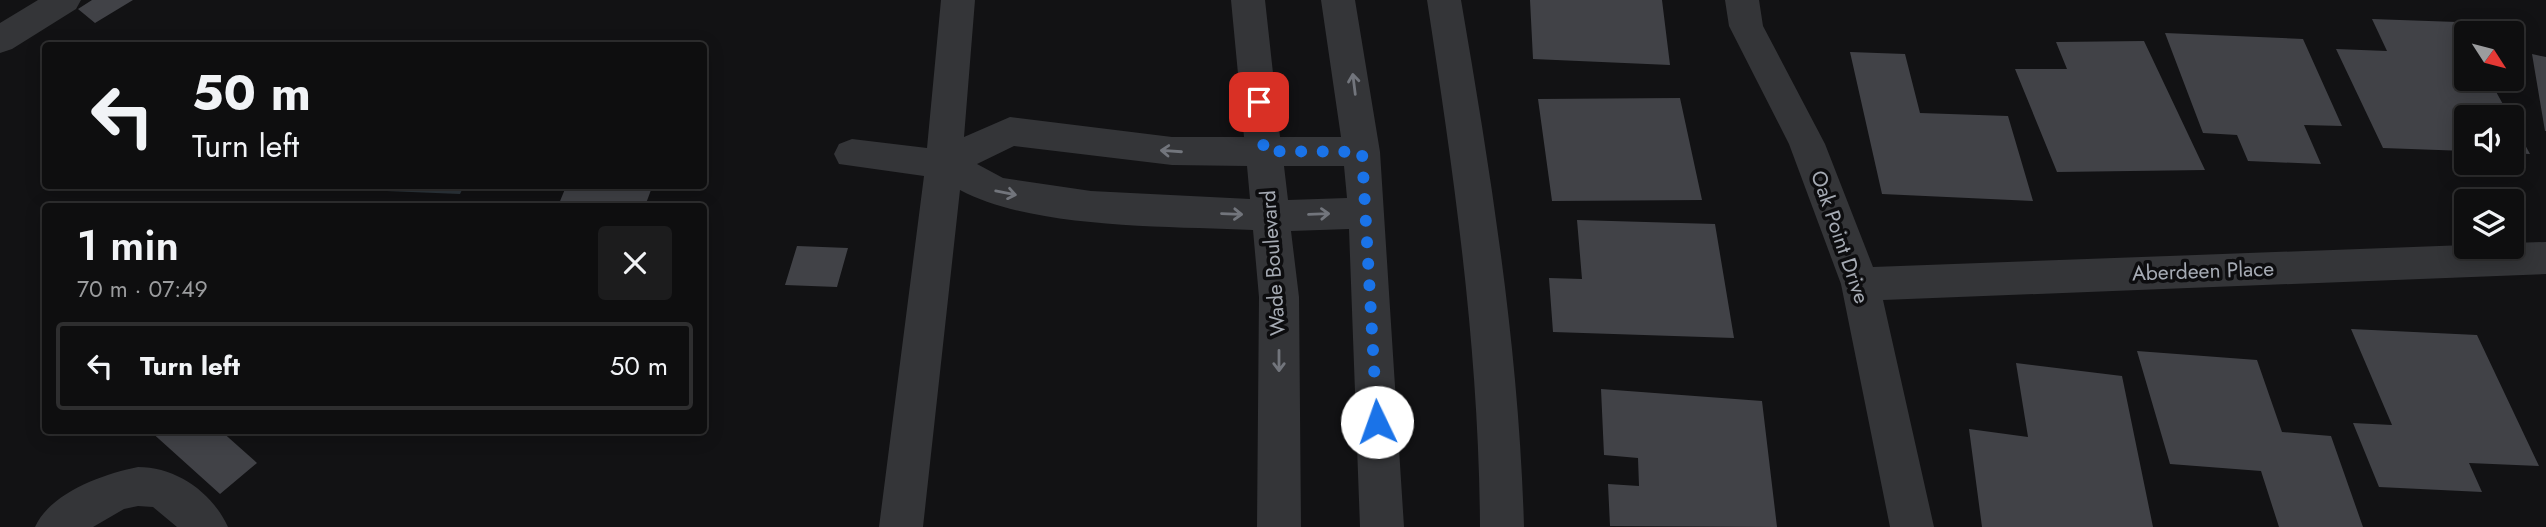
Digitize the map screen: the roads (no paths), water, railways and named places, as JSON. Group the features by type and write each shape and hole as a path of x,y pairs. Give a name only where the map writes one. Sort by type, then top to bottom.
{"street":[{"path":"0,40 65,0"},
{"path":"901,527 944,164 958,0"},
{"name":"Wade Boulevard","path":"1248,0 1279,297 1279,527"},
{"path":"1338,0 1352,68 1367,213 1381,527"},
{"path":"1444,0 1479,219 1503,442 1502,527"},
{"name":"Oak Point Drive","path":"1742,0 1746,26 1807,144 1860,284 1912,527"},
{"path":"944,164 1010,131 1172,151 1362,152"},
{"path":"852,154 944,164 996,192 1091,206 1271,216 1367,213"},
{"name":"Aberdeen Place","path":"1860,284 2546,258"},
{"path":"57,527 101,499 146,487 164,490 206,527"}]}
